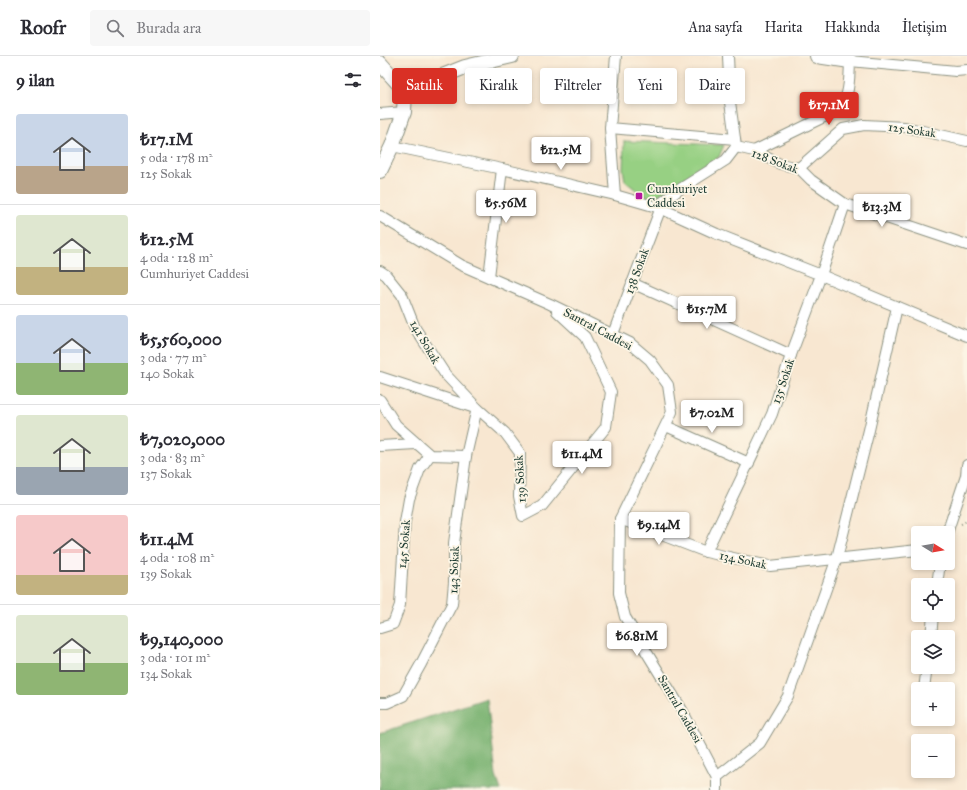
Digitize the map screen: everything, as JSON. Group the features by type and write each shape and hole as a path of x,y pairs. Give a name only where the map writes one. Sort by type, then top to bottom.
{"street":[{"path":"457,69 464,66 512,56"},
{"path":"615,195 610,128 616,56"},
{"path":"610,128 736,143 730,102 728,56"},
{"path":"817,56 850,58 956,71 967,70"},
{"path":"754,152 841,107 847,97 850,58"},
{"path":"380,63 392,76"},
{"path":"380,171 392,146 404,112 404,104"},
{"path":"380,114 404,112"},
{"name":"125 Sokak","path":"799,168 843,129 864,125 905,127 967,141"},
{"name":"128 Sokak","path":"660,208 662,202 677,191 726,160 736,143 780,164 799,168 811,180 845,204 967,245"},
{"path":"392,146 615,195 660,208 717,234 821,275 967,336"},
{"path":"489,277 502,169"},
{"name":"135 Sokak","path":"706,552 772,414 791,355 821,275 845,204"},
{"name":"138 Sokak","path":"613,334 660,208"},
{"name":"Santral Caddesi","path":"380,216 461,265 550,304 630,342 650,360 668,385 672,412 620,520 619,593 625,617 682,710 717,777 717,790"},
{"name":"141 Sokak","path":"380,272 386,276 402,295 414,328 445,374 477,408"},
{"path":"632,284 791,355"},
{"name":"139 Sokak","path":"477,408 505,432 520,452 519,496 523,516 542,506 606,426 611,392 586,337 550,304"},
{"path":"717,777 760,743 788,696 836,558 869,430 897,307"},
{"path":"380,377 477,408"},
{"path":"380,400 396,425 430,455 466,456"},
{"name":"143 Sokak","path":"380,703 387,703 403,696 452,604 454,582 454,543 466,456 477,408"},
{"path":"666,426 749,463"},
{"path":"380,446 416,444"},
{"name":"145 Sokak","path":"380,628 393,624 400,605 405,522 409,499 420,469 430,455"},
{"path":"949,526 966,476 967,465"},
{"name":"134 Sokak","path":"620,520 706,552 770,566 911,551"}],"green space":[{"path":"624,141 724,145 719,157 652,199 636,190 625,181 623,169"},
{"path":"487,698 496,776 501,790 380,790 380,733"}],"place":[{"name":"Cumhuriyet Caddesi","path":"639,196"}]}
